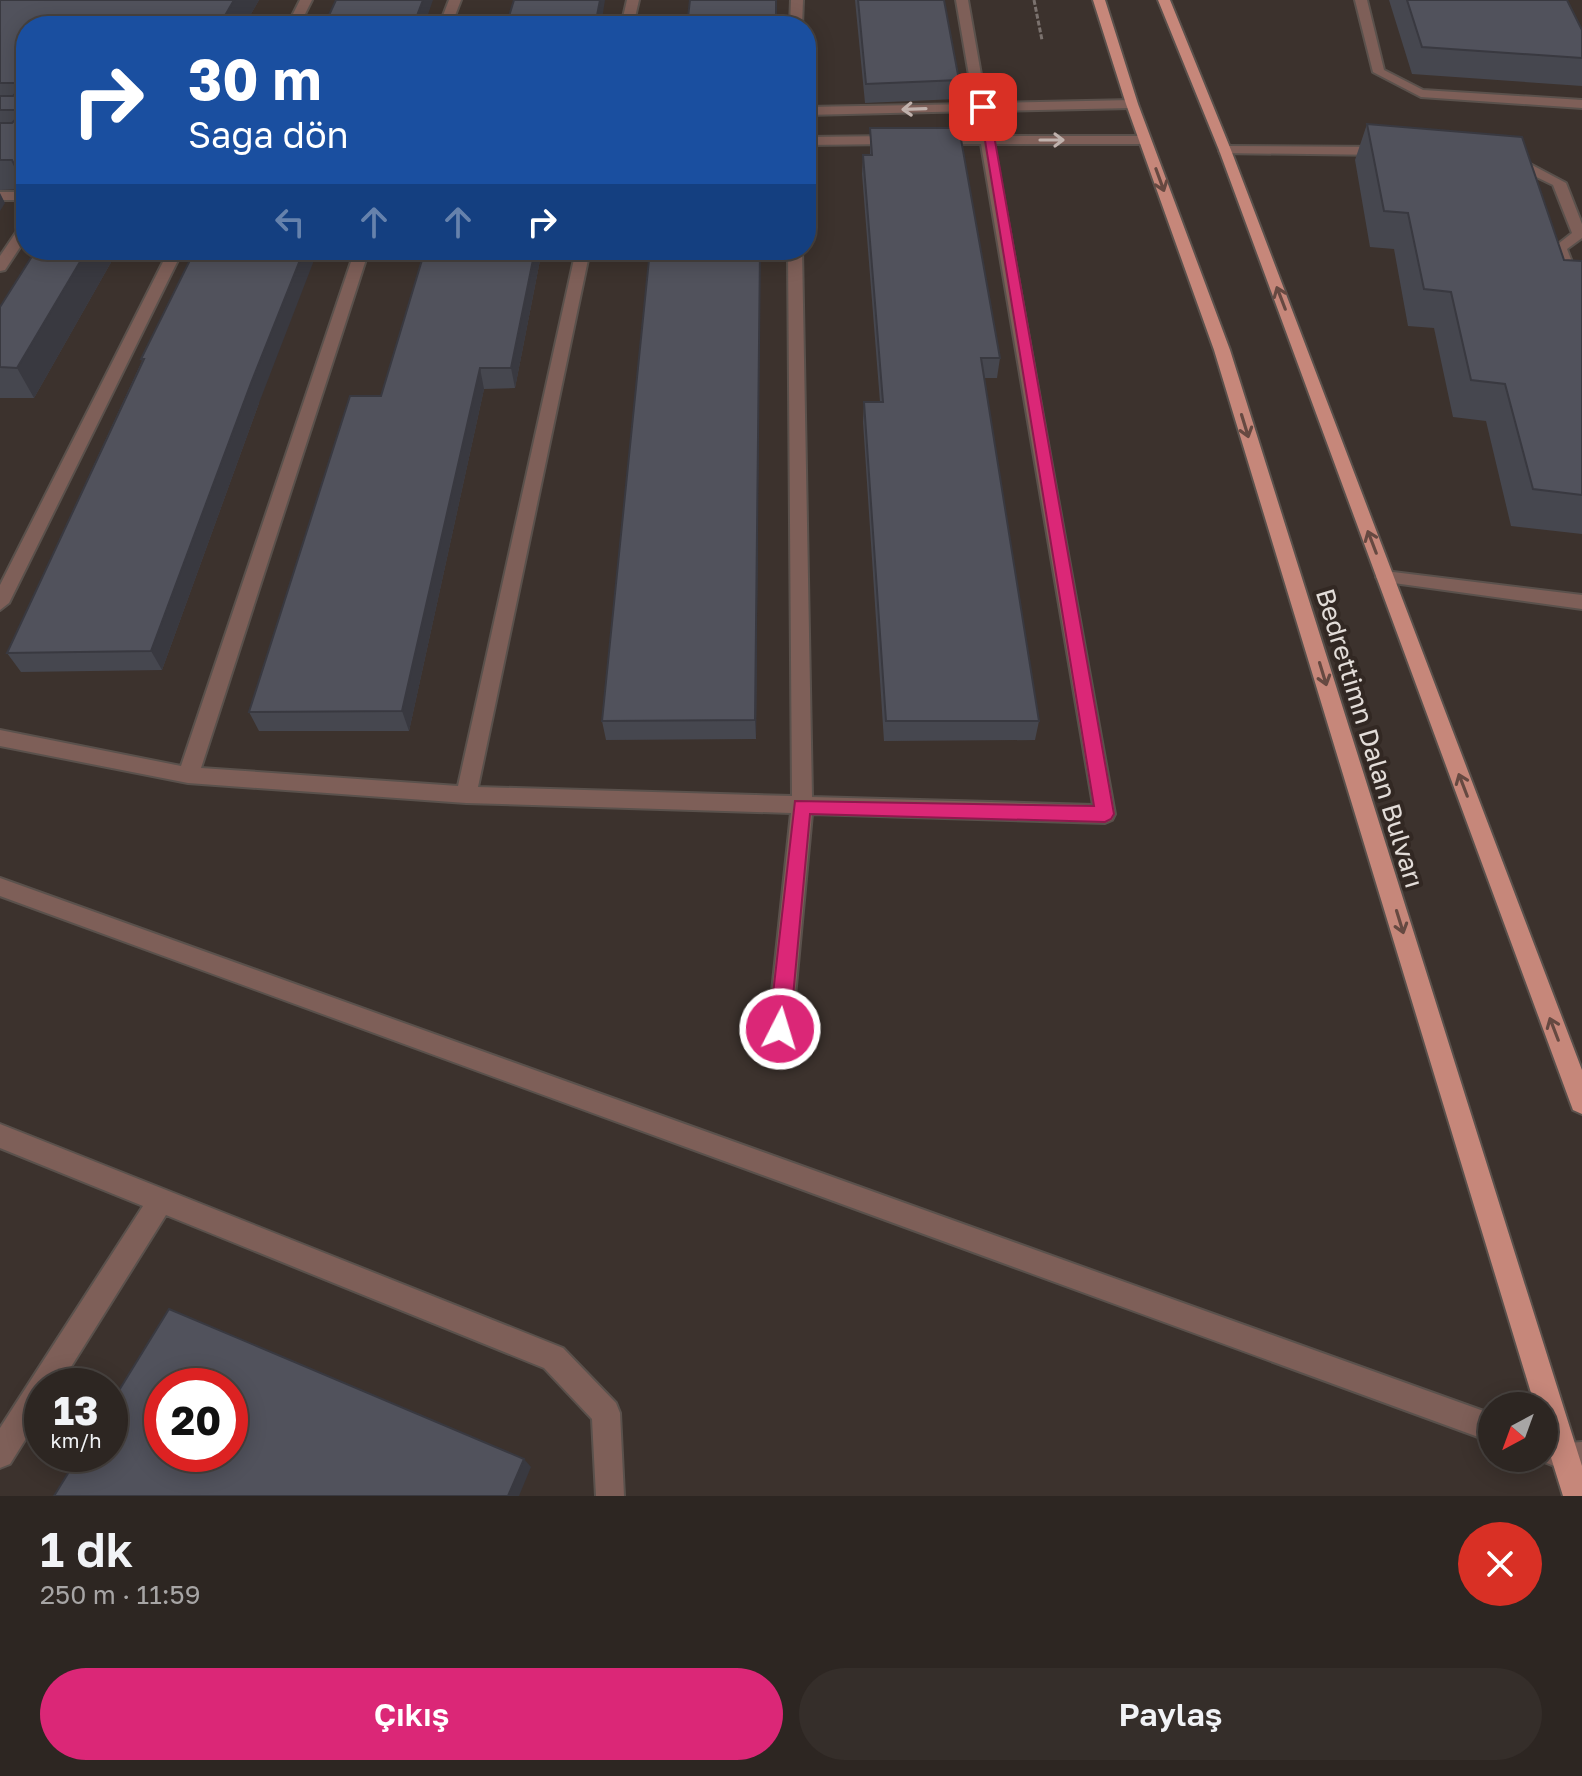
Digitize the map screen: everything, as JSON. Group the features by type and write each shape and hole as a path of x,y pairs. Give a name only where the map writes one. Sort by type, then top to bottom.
{"main road":[{"name":"Bedrettimn Dalan Bulvarı","path":"1099,0 1132,104 1222,350 1577,1496"},
{"path":"1164,0 1225,150 1582,1102"}],"street":[{"path":"0,738 188,775 466,795 1105,814 962,0"},
{"path":"1361,0 1379,72 1421,93 1582,104"},
{"path":"816,111 1132,104"},
{"path":"816,141 912,140"},
{"path":"927,140 1145,140"},
{"path":"1225,150 1397,151"},
{"path":"1498,155 1559,183 1579,234 1560,248 1582,308"},
{"path":"0,267 16,243"},
{"path":"0,603 171,260"},
{"path":"188,775 359,260"},
{"path":"466,795 581,260"},
{"path":"780,1029 802,806 795,260"},
{"path":"1385,577 1582,602"},
{"path":"0,887 1478,1423"},
{"path":"0,1136 553,1358 606,1413 610,1496"},
{"path":"54,1368 161,1200"},
{"path":"0,1454 24,1416"}],"path":[{"path":"1034,0 1042,40"}],"building":[{"path":"0,0 234,0 225,16 16,16 16,93 15,83 0,83"},
{"path":"336,0 423,0 417,16 329,16"},
{"path":"514,0 600,0 597,16 509,16"},
{"path":"690,0 776,0 776,16 688,16"},
{"path":"858,0 944,0 959,80 866,84"},
{"path":"1407,0 1567,0 1582,30 1582,58 1422,47"},
{"path":"16,93 16,166 12,160 0,160 0,123 12,123 15,110 0,110 0,96"},
{"path":"1367,124 1522,137 1564,260 1582,261 1582,495 1533,489 1505,384 1471,380 1451,292 1424,289 1408,213 1384,211"},
{"path":"870,128 959,128 1000,358 981,358 1039,721 886,721 864,402 883,402 863,155 872,155"},
{"path":"30,260 81,260 17,368 0,367 0,307"},
{"path":"190,260 300,260 151,651 7,653 144,359 141,359"},
{"path":"422,260 533,260 511,368 480,368 402,711 249,712 350,396 381,396"},
{"path":"649,260 760,260 755,720 602,721"},
{"path":"169,1309 524,1459 508,1496 54,1496 69,1472 128,1472 128,1376"}],"route":[{"path":"780,1029 802,806 1105,814 983,107"}]}
